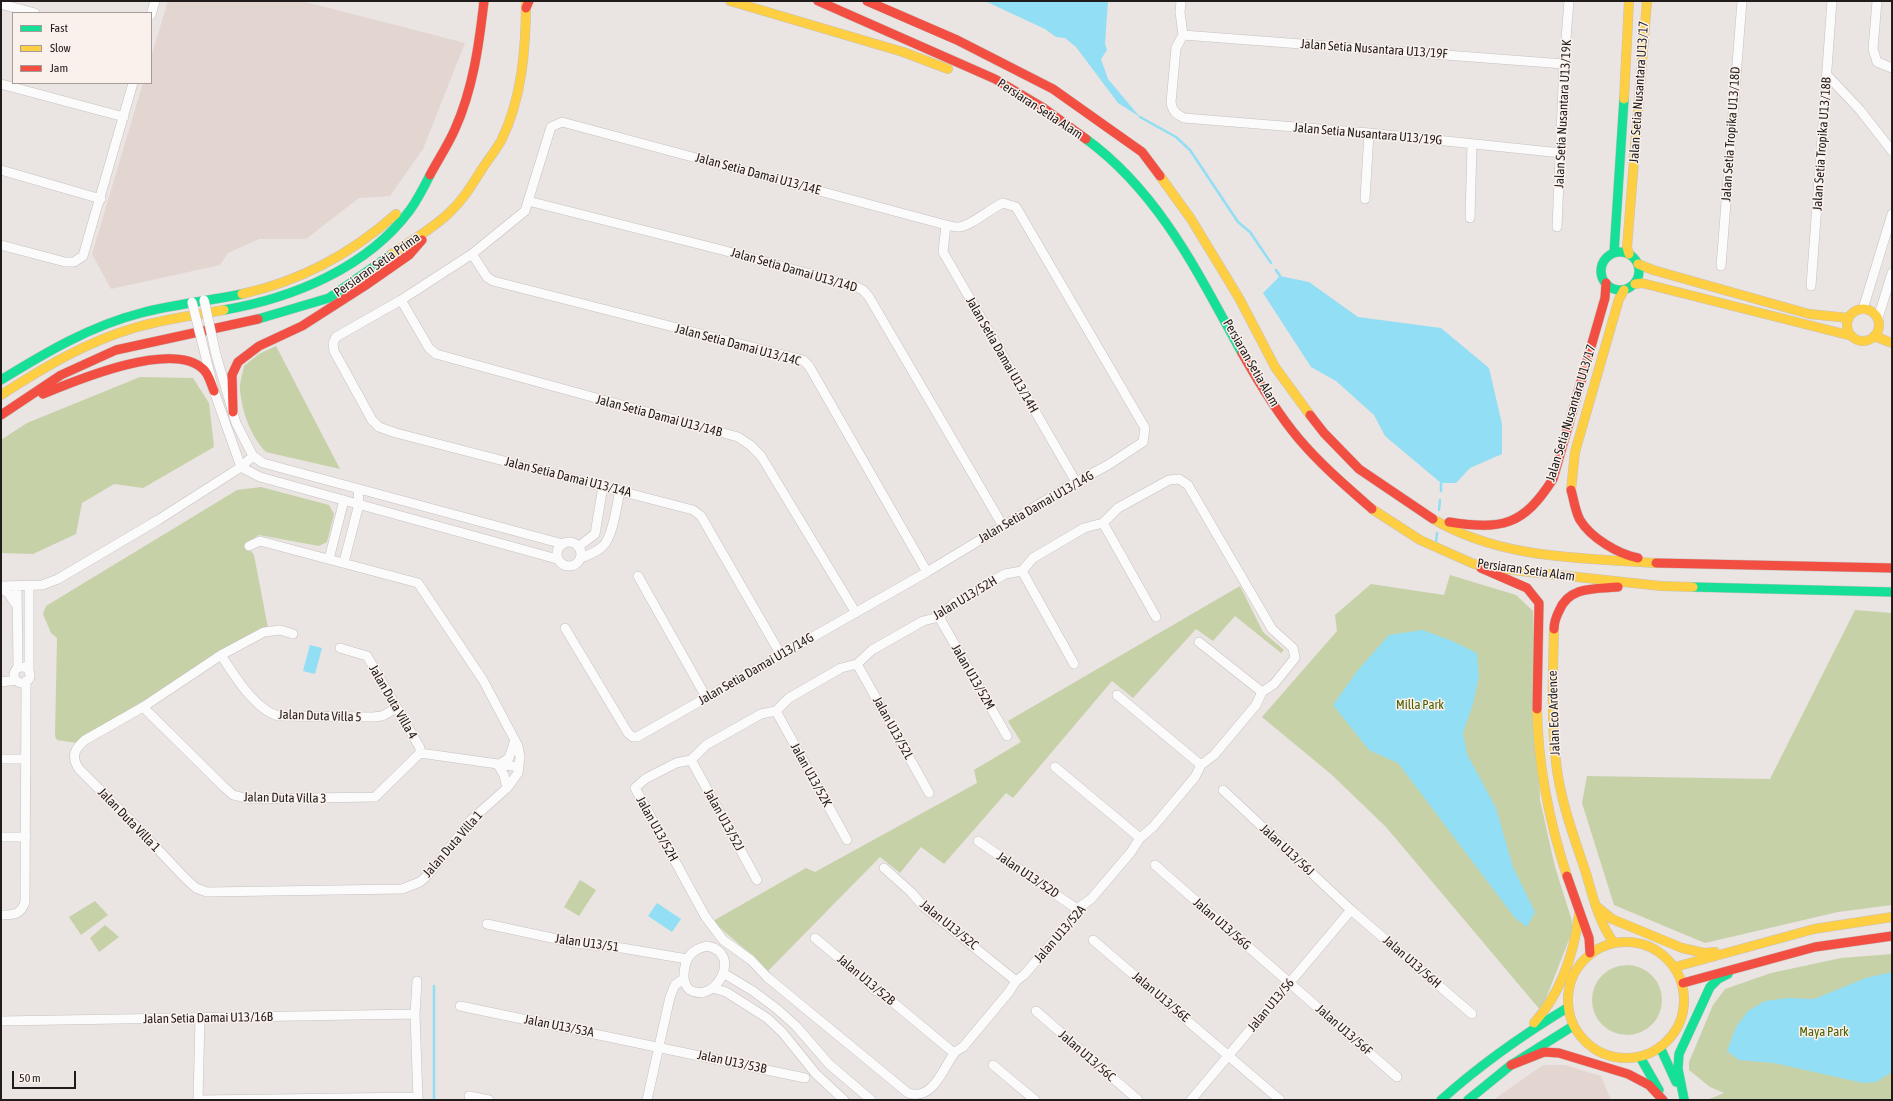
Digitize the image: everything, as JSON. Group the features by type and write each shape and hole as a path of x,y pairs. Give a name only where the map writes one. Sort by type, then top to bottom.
{"main road":[{"path":"730,1 903,52 1042,108"},
{"name":"Persiaran Setia Alam","path":"818,1 995,79 1042,108 1098,147 1146,195 1172,230 1212,295 1264,391 1299,439 1340,482 1377,513 1420,540 1474,564 1520,571 1661,586 1892,592"},
{"name":"Persiaran Setia Alam","path":"868,1 957,40 1053,89 1142,152 1191,219 1238,298 1275,367 1324,433 1359,469 1435,520 1483,541 1523,552 1549,556 1663,564 1892,568"},
{"name":"Jalan Setia Nusantara U13/17","path":"1614,253 1616,243 1629,1"},
{"name":"Jalan Setia Nusantara U13/17","path":"1629,254 1627,247 1646,1"},
{"name":"Persiaran Setia Prima","path":"1,395 48,364 84,346 121,332 178,318 259,303 316,282 351,264 381,241 407,214 442,154 461,116 472,80 479,48 484,2"},
{"name":"Persiaran Setia Prima","path":"1,415 61,375 116,350 155,340 273,316 329,298 422,233 436,226 468,194 503,137 520,82 526,28 527,3"},
{"path":"918,12 957,40"},
{"path":"1,380 36,358 80,335 139,314 192,302 259,290 298,278 323,265 386,224 420,192"},
{"path":"233,412 232,375 238,362 259,346 302,326 366,285 409,255 436,226"},
{"path":"1849,318 1809,314 1653,270 1638,264 1629,254 1624,252 1614,253 1604,260 1602,266 1602,278 1614,289 1624,290 1635,284 1642,283 1852,336 1856,339 1866,340 1874,336 1879,328 1878,318 1872,311 1862,309 1854,312 1849,318 1848,328 1852,336"},
{"path":"1635,284 1639,274 1638,264"},
{"name":"Jalan Setia Nusantara U13/17","path":"1435,520 1492,526 1509,524 1532,508 1546,490 1553,479 1605,298 1606,283"},
{"name":"Jalan Setia Nusantara U13/17","path":"1624,290 1619,300 1575,452 1571,489 1579,518 1586,529 1611,547 1627,556 1663,564"},
{"path":"1874,336 1892,343"},
{"path":"10,409 72,382 147,360 173,358 191,362 203,369 214,391"},
{"name":"Jalan Eco Ardence","path":"1474,564 1504,579 1528,588 1539,603 1538,720 1540,764 1548,808 1579,911 1589,938 1590,953"},
{"name":"Jalan Eco Ardence","path":"1614,943 1606,932 1596,906 1564,806 1556,763 1552,721 1554,623 1563,601 1578,591 1611,587 1661,586"},
{"path":"1596,906 1612,919 1682,948 1704,953 1732,951"},
{"path":"1520,1036 1543,1014 1552,1000 1573,946 1579,911"},
{"path":"1675,967 1814,929 1892,917"},
{"path":"1683,983 1815,947 1892,936"},
{"path":"1626,941 1645,944 1662,953 1675,967 1683,983 1685,1001 1682,1019 1673,1035 1660,1047 1640,1057 1620,1058 1601,1053 1585,1042 1573,1026 1568,1008 1568,987 1576,968 1590,953 1614,943 1626,941"},
{"path":"1684,1100 1678,1069 1679,1054 1710,987 1718,980 1738,968"},
{"path":"1441,1100 1476,1069 1520,1036 1568,1008"},
{"path":"1468,1100 1511,1065 1573,1026"},
{"path":"1660,1047 1684,1100"},
{"path":"1511,1065 1544,1052 1559,1053 1628,1074 1649,1085 1664,1100"},
{"path":"1640,1057 1664,1100"}],"street":[{"path":"152,12 155,1"},
{"path":"1180,1 1180,12 1184,35"},
{"name":"Jalan Setia Nusantara U13/19K","path":"1557,227 1564,64 1569,1"},
{"name":"Jalan Setia Tropika U13/18D","path":"1721,266 1742,1"},
{"name":"Jalan Setia Tropika U13/18B","path":"1811,286 1832,1"},
{"path":"1877,1 1874,49 1877,62 1892,68"},
{"path":"1,4 31,12"},
{"name":"Jalan Setia Nusantara U13/19F","path":"1184,35 1564,64"},
{"name":"Jalan Setia Nusantara U13/19G","path":"1184,35 1176,48 1171,102 1172,108 1176,114 1193,120 1369,133 1561,153"},
{"path":"1827,75 1860,110 1892,151"},
{"path":"1,84 124,117"},
{"path":"1,245 65,262 74,262 84,256 133,84"},
{"name":"Jalan Setia Damai U13/14E","path":"528,201 550,126 556,123 570,122 946,225"},
{"path":"1365,199 1369,133"},
{"path":"1470,218 1472,144"},
{"path":"1,170 101,199"},
{"path":"401,300 472,254 525,211 528,201"},
{"name":"Jalan Setia Damai U13/14D","path":"528,201 722,250 855,286 863,290 869,297 1002,526"},
{"name":"Jalan Setia Damai U13/14G","path":"565,628 628,733 633,737 642,736 706,697 928,572 1076,482 1108,466 1143,442 1145,428 1016,207 1003,203 991,208 968,224 959,227 946,225"},
{"path":"1862,309 1892,214"},
{"name":"Jalan Setia Damai U13/14H","path":"946,225 943,252 1076,482"},
{"path":"1883,239 1892,242"},
{"name":"Jalan Setia Damai U13/14C","path":"472,254 487,277 494,281 803,360 809,366 928,572"},
{"path":"1878,318 1892,273"},
{"path":"204,300 216,355 236,423 253,456 263,463 524,534 563,544 571,542 578,546 581,558"},
{"name":"Jalan Setia Damai U13/14A","path":"401,300 336,337 333,343 334,351 372,420 379,427 396,433 693,510 701,516 781,654"},
{"name":"Jalan Setia Damai U13/14B","path":"401,300 429,348 436,354 738,437 750,445 761,456 856,613"},
{"path":"192,302 214,391 241,467 260,477 558,559"},
{"path":"1,587 42,585 58,579 93,559 241,467 253,456"},
{"name":"Jalan U13/52A","path":"723,940 751,960 767,977 908,1093 920,1095 929,1090 949,1065 954,1054 963,1047 1010,992 1016,981 1024,975 1054,941 1069,923 1077,910 1091,899 1131,852 1140,838 1152,827 1195,777 1201,765 1214,755 1256,705 1262,692 1274,684 1295,658 1295,652 1289,644 1272,628 1188,485 1180,480 1169,480 1118,508 1103,523"},
{"path":"578,546 594,534 603,486"},
{"path":"344,562 359,504 358,489"},
{"path":"563,544 558,549 558,559 562,565 569,567 576,564 581,558 594,553 604,546 611,530 620,490"},
{"path":"329,559 344,500"},
{"path":"1074,664 1022,571 1033,558 1084,528 1103,523 1156,616"},
{"path":"519,548 525,545 526,538 524,534"},
{"path":"248,546 260,541 344,562 418,583 483,680 515,740 519,751 519,767 420,753"},
{"name":"Jalan U13/52H","path":"723,940 705,916 635,788 646,779 676,763 691,760 706,745 761,714 776,711 789,698 841,668 857,664 872,650 923,622 939,617 954,603 1005,574 1022,571"},
{"path":"638,576 706,697"},
{"path":"29,604 42,585"},
{"path":"16,680 14,672 18,668 17,586"},
{"path":"1,915 15,915 23,910 25,902 25,759 26,682 29,677 29,586"},
{"path":"1,587 9,594 17,606"},
{"name":"Jalan U13/52M","path":"939,617 1007,736"},
{"path":"143,707 221,655 264,632 280,630 293,634"},
{"path":"1199,642 1262,692"},
{"name":"Jalan Duta Villa 4","path":"340,648 367,656 420,748 420,753"},
{"name":"Jalan Duta Villa 5","path":"221,655 242,687 271,714 279,716 373,718 382,716 397,708"},
{"name":"Jalan U13/52L","path":"857,664 929,793"},
{"path":"18,668 24,668 29,672"},
{"path":"1,682 16,680 26,682"},
{"path":"1117,695 1201,765"},
{"name":"Jalan Duta Villa 1","path":"143,707 77,747 74,758 79,769 186,879 196,888 207,892 288,892 402,889 411,887 420,882 429,874 471,820 507,788 515,779 519,767"},
{"name":"Jalan Duta Villa 3","path":"143,707 224,787 239,798 299,799 375,797 420,753"},
{"name":"Jalan U13/52K","path":"776,711 847,840"},
{"path":"498,765 509,758 515,740"},
{"path":"1,759 25,759"},
{"name":"Jalan U13/52J","path":"691,760 757,880"},
{"path":"498,765 504,775 507,788"},
{"path":"1055,767 1140,838"},
{"name":"Jalan U13/56J","path":"1223,790 1351,910"},
{"path":"1,837 26,837"},
{"name":"Jalan U13/52D","path":"978,841 1077,910"},
{"name":"Jalan U13/56G","path":"1154,865 1290,983"},
{"name":"Jalan U13/52C","path":"884,868 911,892 923,906 1016,981"},
{"name":"Jalan U13/56","path":"1191,1100 1351,910"},
{"name":"Jalan U13/56H","path":"1351,910 1472,1014"},
{"name":"Jalan U13/51","path":"487,924 575,942 687,959"},
{"name":"Jalan U13/52B","path":"815,938 864,979 874,990 883,994 954,1054"},
{"path":"716,947 723,940"},
{"name":"Jalan U13/56E","path":"1093,940 1280,1100"},
{"path":"700,947 716,947 723,955 725,964 722,973 713,988 705,992 695,992 689,989 684,982 687,959 700,947"},
{"path":"722,973 754,991 777,1009 796,1026 829,1064 871,1100"},
{"path":"647,1100 670,997 675,985 682,980 684,982"},
{"path":"202,1100 418,1098 415,1014 417,981"},
{"name":"Jalan U13/56F","path":"1290,983 1397,1077"},
{"path":"713,988 726,992 767,1018 782,1032 816,1074 844,1100"},
{"name":"Jalan U13/53A","path":"460,1006 659,1046"},
{"name":"Jalan U13/56C","path":"1036,1011 1138,1100"},
{"name":"Jalan Setia Damai U13/16B","path":"1,1021 415,1014"},
{"path":"198,1100 200,1018"},
{"name":"Jalan U13/53B","path":"659,1046 805,1078"},
{"path":"993,1065 1035,1100"},
{"path":"469,1096 489,1100"}],"shaded area":[{"path":"168,1 302,1 465,43 423,149 390,196 359,198 306,239 259,239 228,253 220,265 111,289 92,254 143,84 152,84 152,54"},
{"path":"1543,1065 1565,1065 1601,1076 1611,1100 1493,1100"}],"green space":[{"path":"276,346 340,469 266,452 252,432 245,415 240,390 244,366 259,354"},
{"path":"140,377 193,378 209,403 214,447 143,488 114,484 82,503 76,534 33,554 1,553 1,440 27,423"},
{"path":"261,487 329,505 334,514 327,542 319,546 259,535 245,544 254,555 268,628 243,638 77,743 57,740 55,736 57,638 51,633 43,614 46,606 237,490"},
{"name":"Milla Park","path":"1450,575 1516,595 1533,611 1540,800 1555,867 1572,921 1572,932 1541,1011 1386,827 1332,775 1262,717 1337,631 1335,615 1371,584 1444,595"},
{"path":"1240,586 1263,632 1284,650 1281,653 1235,616 1213,641 1196,629 1133,698 1112,681 1013,798 1006,793 944,864 921,847 900,873 880,857 768,971 713,921 806,868 815,872 977,783 974,770 1021,742 1008,721"},
{"path":"1855,610 1892,613 1892,905 1838,912 1705,943 1614,905 1582,803 1587,776 1770,779"},
{"path":"580,880 596,890 579,916 564,907"},
{"path":"95,901 108,915 81,935 69,917"},
{"path":"105,925 119,937 99,952 90,938"},
{"name":"Maya Park","path":"1892,954 1892,1100 1707,1100 1724,1093 1710,1087 1689,1070 1689,1062 1713,1005 1725,989 1771,973 1841,958"},
{"path":"1627,965 1646,971 1656,981 1662,1000 1656,1019 1646,1029 1627,1035 1608,1029 1598,1019 1592,1000 1598,981 1608,971"}],"water":[{"path":"985,1 1108,1 1105,44 1107,50 1101,59 1108,79 1140,117 1118,103 1076,47 1065,38 1056,37 1045,29"},
{"path":"1280,276 1309,282 1358,317 1441,328 1489,368 1502,424 1502,454 1470,468 1456,483 1441,483 1385,436 1374,415 1336,381 1311,367 1263,293"},
{"path":"1422,630 1450,640 1477,653 1479,677 1473,704 1463,733 1467,754 1496,808 1513,867 1535,912 1527,927 1515,918 1398,763 1369,750 1333,705 1358,670 1389,635"},
{"path":"310,645 322,648 315,674 303,671"},
{"path":"657,903 681,919 672,932 648,916"},
{"path":"1892,972 1892,1072 1876,1082 1863,1083 1774,1063 1739,1060 1727,1051 1736,1027 1748,1011 1765,1001 1788,998 1814,999 1866,978"}],"waterway":[{"path":"1140,117 1176,137 1190,150 1238,222 1250,232 1271,263"},
{"path":"1276,270 1280,276"},
{"path":"1441,483 1441,491"},
{"path":"1439,510 1440,500"},
{"path":"1436,542 1437,533"},
{"path":"434,986 434,1100"}],"traffic: fast":[{"path":"1614,253 1624,99"},
{"path":"1086,139 1112,160 1136,184 1157,210 1193,265 1242,353"},
{"path":"224,310 250,305 302,288 327,277 350,264 372,248 392,230 410,210 430,175"},
{"path":"1616,252 1624,252 1634,257 1638,264 1639,271 1638,278 1634,285 1624,290 1616,290 1606,285 1604,282 1601,275 1601,267 1606,257 1609,255 1616,252"},
{"path":"258,319 329,298 392,254"},
{"path":"1,380 68,341 104,325 141,313 166,307 242,294"},
{"path":"1693,587 1892,592"},
{"path":"1684,1099 1678,1069 1679,1054 1710,987 1718,979 1728,974"},
{"path":"1441,1100 1471,1074 1502,1051 1567,1008"},
{"path":"1468,1100 1511,1065 1573,1026"},
{"path":"1660,1047 1676,1082"},
{"path":"1640,1057 1659,1090"}],"traffic: slow":[{"path":"392,254 436,224 459,203 501,141 514,108 518,91 524,55 526,1"},
{"path":"730,1 903,52 948,69"},
{"path":"1624,99 1629,1"},
{"path":"1629,254 1627,247 1647,1"},
{"path":"1160,176 1191,219 1239,298 1275,367 1310,415"},
{"path":"242,294 285,282 305,274 361,242 396,214"},
{"path":"1638,264 1653,270 1809,314 1849,318"},
{"path":"1635,284 1642,283 1852,336"},
{"path":"1571,490 1575,452 1619,299 1624,290"},
{"path":"1863,309 1869,310 1876,316 1879,325 1878,331 1872,338 1863,341 1857,340 1850,334 1847,325 1848,319 1854,312 1863,309"},
{"path":"1,395 65,357 82,348 116,334 156,322 224,310"},
{"path":"1874,336 1892,343"},
{"path":"1372,509 1420,540 1474,564 1521,571 1661,586 1693,587"},
{"path":"1433,519 1459,532 1485,542 1513,549 1541,554 1599,560 1656,563"},
{"path":"1554,629 1553,712 1554,745 1558,776 1568,818 1597,910 1604,927 1614,943"},
{"path":"1537,709 1542,773 1555,835 1567,876"},
{"path":"1596,906 1612,919 1682,948 1704,953 1715,952"},
{"path":"1534,1023 1552,999 1565,972 1574,943 1579,914"},
{"path":"1675,967 1814,929 1892,917"},
{"path":"1626,942 1648,946 1667,959 1680,978 1684,1000 1680,1022 1667,1041 1648,1054 1626,1058 1604,1054 1585,1041 1572,1022 1568,1000 1572,978 1585,959 1604,946 1626,942"}],"traffic: jam":[{"path":"430,175 452,135 461,114 471,83 480,34 484,1"},
{"path":"526,8 529,1"},
{"path":"818,1 995,79 1042,107 1086,139"},
{"path":"867,1 957,40 1053,89 1142,152 1160,176"},
{"path":"233,412 232,375 238,362 259,346 302,326 366,285 409,255 422,240"},
{"path":"1449,522 1483,525 1510,521 1532,507 1553,479 1605,298 1606,283"},
{"path":"1,415 61,375 116,350 258,319"},
{"path":"1242,353 1283,419 1307,449 1372,509"},
{"path":"43,394 100,372 124,365 148,360 170,359 189,361 203,369 208,376 214,391"},
{"path":"1310,415 1324,433 1359,469 1433,519"},
{"path":"1571,490 1578,517 1585,527 1598,539 1614,549 1638,558"},
{"path":"1656,563 1892,568"},
{"path":"1481,568 1527,588 1539,603 1537,709"},
{"path":"1554,629 1558,613 1563,603 1569,597 1584,590 1618,587"},
{"path":"1567,876 1589,938 1590,953"},
{"path":"1683,983 1815,947 1892,936"},
{"path":"1511,1065 1544,1052 1559,1053 1628,1074 1649,1085 1663,1100"}]}
